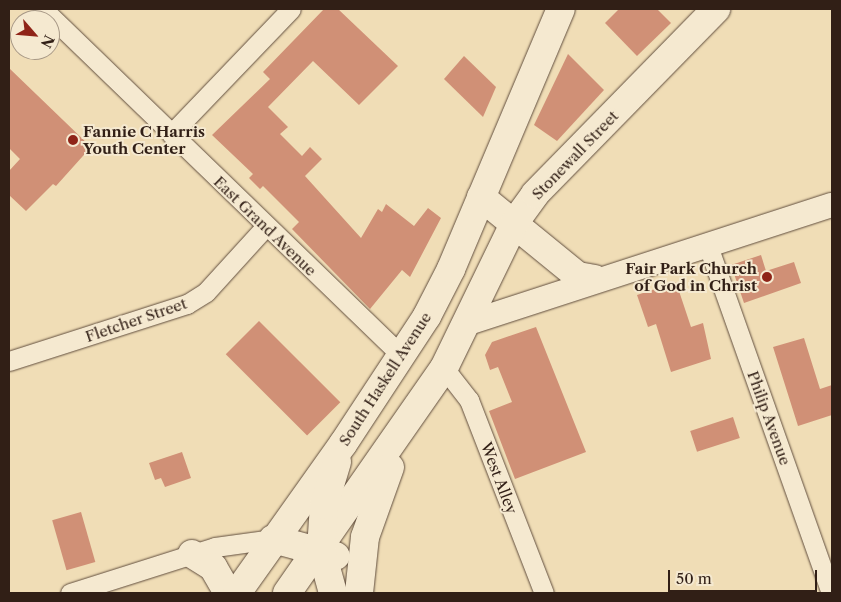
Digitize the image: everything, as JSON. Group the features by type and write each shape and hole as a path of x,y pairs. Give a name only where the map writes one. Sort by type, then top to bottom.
{"main road":[{"name":"South Haskell Avenue","path":"237,593 273,539 343,444 403,357 451,269 561,9"},
{"name":"Stonewall Street","path":"465,324 514,222 535,194 716,9"},
{"path":"481,197 578,276 595,279"},
{"path":"287,593 321,549 408,424 444,368 465,324"},
{"path":"360,585 364,537 408,424"},
{"path":"333,593 321,549 324,505 343,444"},
{"path":"273,539 321,549 346,561 360,585"},
{"path":"192,554 213,567 228,593"}],"street":[{"name":"East Grand Avenue","path":"43,9 403,357"},
{"path":"171,134 291,9"},
{"path":"465,324 576,290 595,279 832,205"},
{"name":"Fletcher Street","path":"9,361 192,301 206,292 266,226"},
{"name":"Philip Avenue","path":"707,243 832,593"},
{"name":"West Alley","path":"444,368 469,400 544,593"},
{"path":"70,593 192,554 273,539"}],"building":[{"path":"324,9 338,9 398,66 359,105 313,61 268,107 288,127 280,134 302,156 310,147 322,159 305,176 361,238 378,209 382,212 386,204 414,226 428,208 441,218 410,277 402,270 370,309 292,229 299,222 263,186 260,189 249,178 253,174 212,135 270,79 263,72"},
{"path":"619,9 657,9 671,23 637,56 605,23"},
{"path":"568,54 604,90 557,141 534,125"},
{"path":"464,56 496,87 483,117 444,79"},
{"path":"9,68 91,147 56,186 53,184 26,211 9,195 9,171 20,159 9,148"},
{"name":"Fair Park Church of God in Christ","path":"761,255 766,271 794,262 801,283 744,303 731,265"},
{"path":"676,282 691,327 703,323 711,359 671,372 656,324 648,327 637,295"},
{"path":"259,321 340,402 307,436 226,354"},
{"path":"536,327 586,452 515,479 489,411 512,402 498,367 490,370 485,355 492,342"},
{"path":"804,338 820,389 832,385 832,415 798,426 773,347"},
{"path":"733,417 740,438 697,452 690,431"},
{"path":"182,452 191,478 165,487 161,478 155,480 149,463"},
{"path":"81,512 95,562 66,570 52,520"}],"place":[{"name":"Fannie C Harris Youth Center","path":"73,140"},
{"name":"Fair Park Church of God in Christ","path":"767,277"}]}
